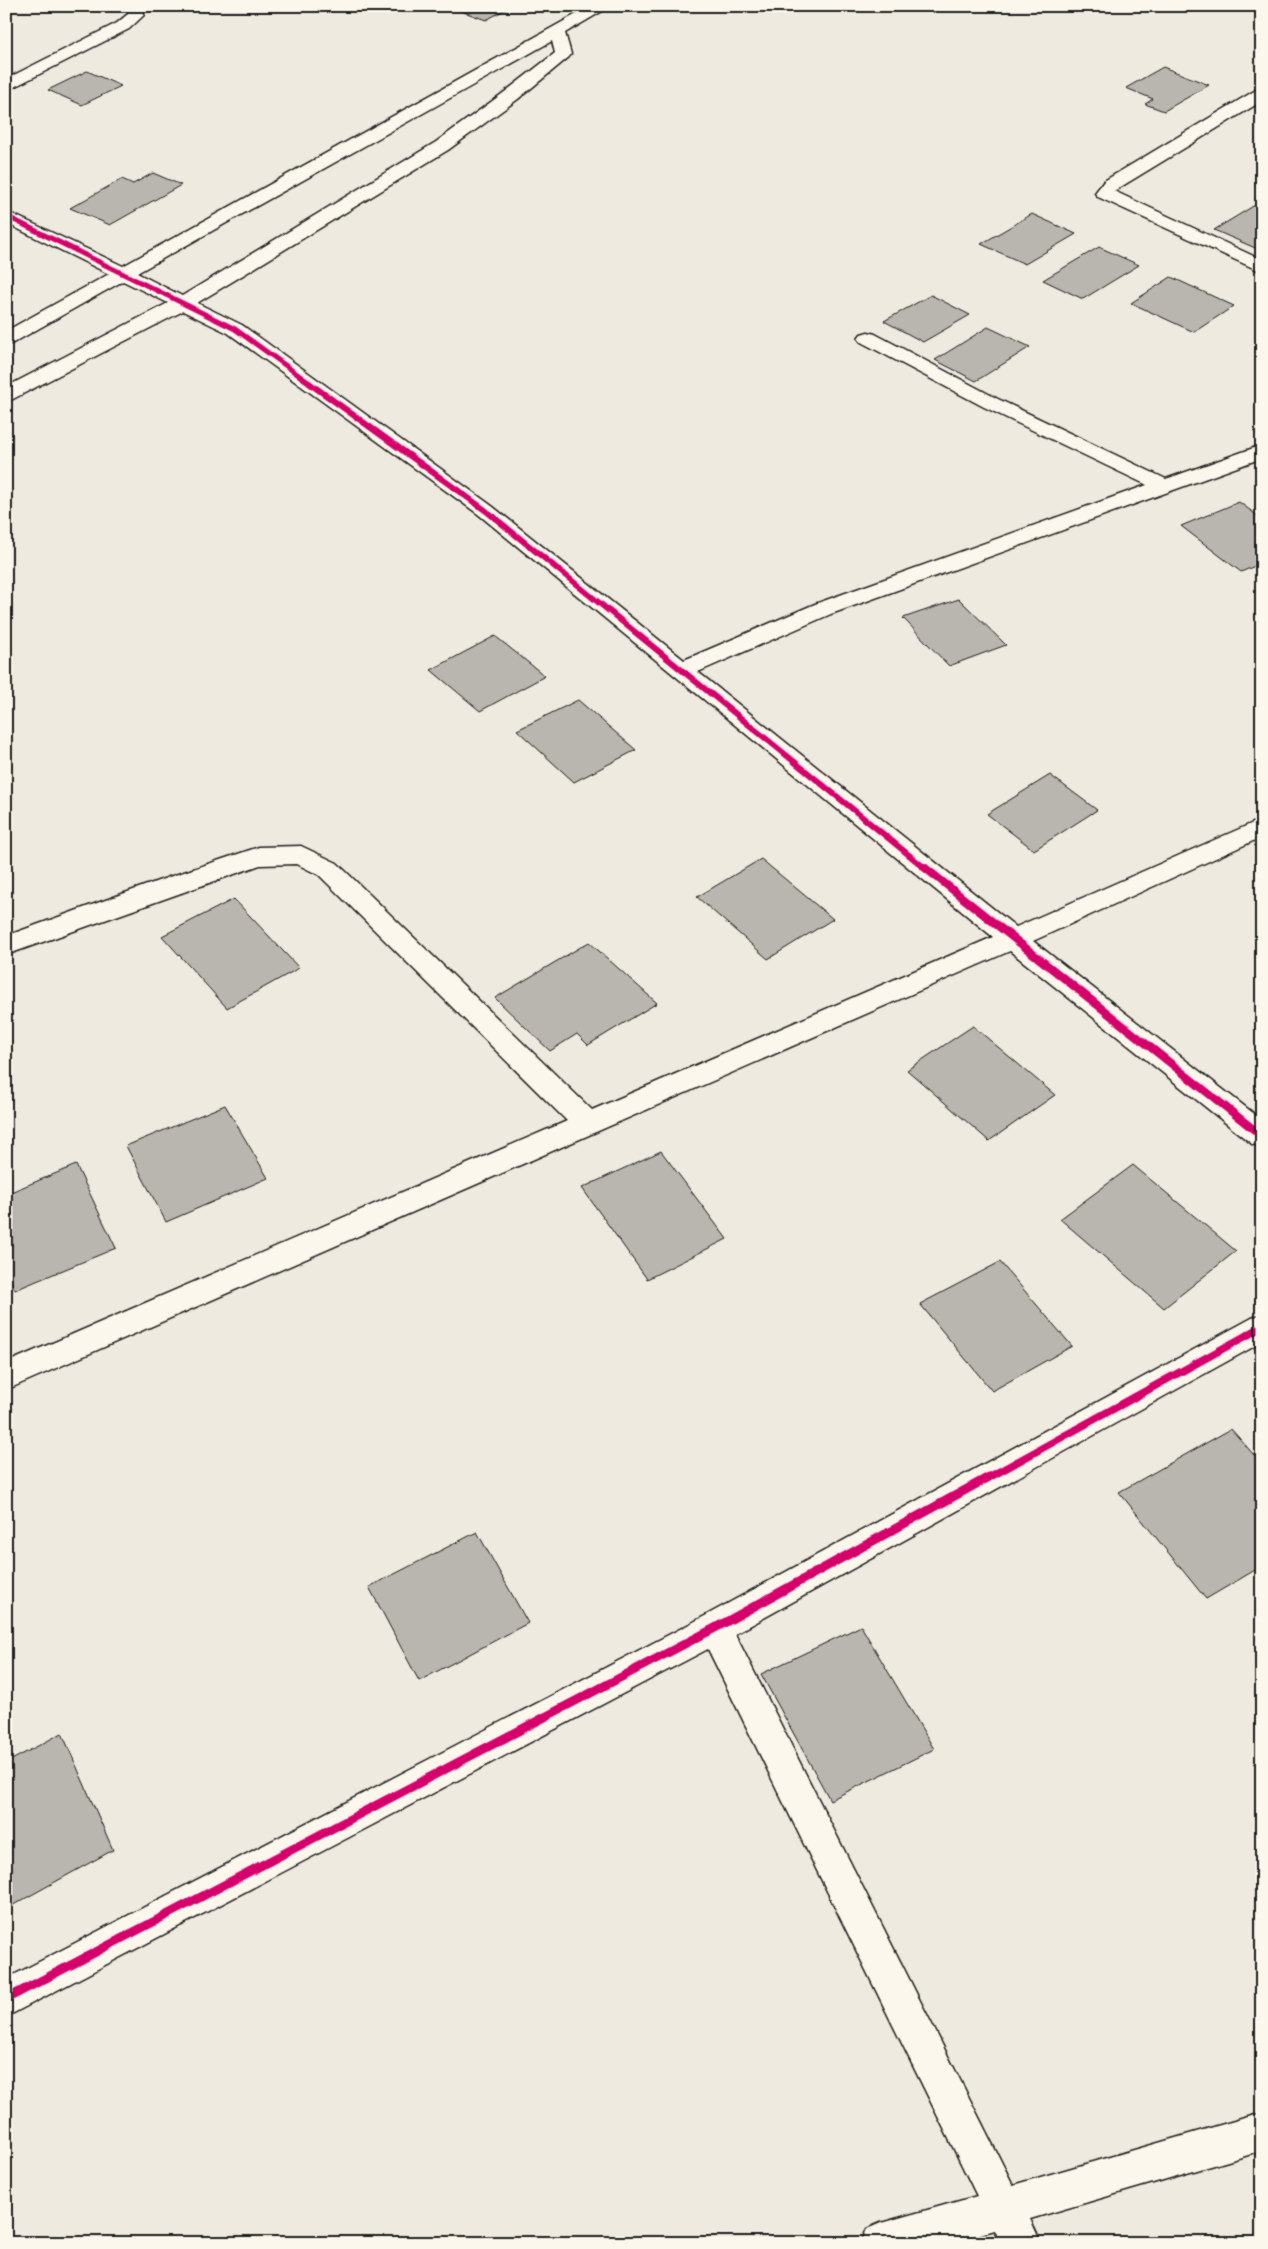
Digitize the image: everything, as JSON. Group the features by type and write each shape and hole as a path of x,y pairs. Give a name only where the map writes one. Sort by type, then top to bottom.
{"street":[{"path":"6,86 123,26 136,15 136,6"},
{"path":"6,339 603,6"},
{"path":"6,395 183,303 442,146 512,96 563,54 557,32"},
{"path":"1262,94 1110,185 1104,193 1262,267"},
{"path":"6,216 235,329 485,510 1013,939 1262,1136"},
{"path":"868,338 991,403 1165,486"},
{"path":"682,670 822,609 1262,451"},
{"path":"6,1376 1013,939 1262,827"},
{"path":"6,946 180,882 259,856 301,855 328,869 588,1124"},
{"path":"6,1998 715,1628 1262,1327"},
{"path":"715,1628 1021,2243"},
{"path":"881,2243 1262,2132"}],"building":[{"path":"512,6 486,20 450,7"},
{"path":"1163,67 1209,85 1164,111 1145,104 1153,99 1126,88"},
{"path":"87,71 121,86 82,105 48,90"},
{"path":"153,173 181,185 110,225 70,208 122,179 133,184"},
{"path":"1255,205 1262,208 1262,251 1214,230"},
{"path":"1032,214 1076,234 1025,264 981,244"},
{"path":"1099,247 1139,265 1083,299 1043,280"},
{"path":"1171,277 1234,306 1194,332 1131,303"},
{"path":"931,295 970,315 923,342 884,321"},
{"path":"988,327 1030,347 976,381 935,360"},
{"path":"1239,502 1262,519 1262,563 1241,572 1181,526"},
{"path":"959,599 1006,645 949,666 903,618"},
{"path":"495,636 545,676 480,711 431,670"},
{"path":"578,700 636,750 574,782 517,730"},
{"path":"1050,775 1097,810 1034,850 987,814"},
{"path":"761,859 833,919 768,959 697,897"},
{"path":"234,899 299,968 227,1008 162,936"},
{"path":"589,942 657,1003 588,1045 577,1034 550,1051 495,998"},
{"path":"973,1026 1055,1095 989,1141 907,1070"},
{"path":"225,1105 268,1178 166,1222 126,1146"},
{"path":"661,1151 727,1239 647,1279 582,1188"},
{"path":"76,1165 116,1248 15,1290 6,1270 6,1194"},
{"path":"1133,1165 1236,1251 1164,1308 1060,1219"},
{"path":"1000,1262 1072,1346 992,1391 920,1304"},
{"path":"1231,1429 1262,1464 1262,1566 1206,1599 1119,1492"},
{"path":"477,1532 528,1623 419,1681 369,1587"},
{"path":"861,1626 934,1749 830,1800 761,1674"},
{"path":"62,1733 113,1850 6,1909 6,1763"}],"cycle path":[{"path":"6,216 235,329 485,510 1013,939 1262,1136"},
{"path":"6,1999 715,1628 1262,1327"}]}
